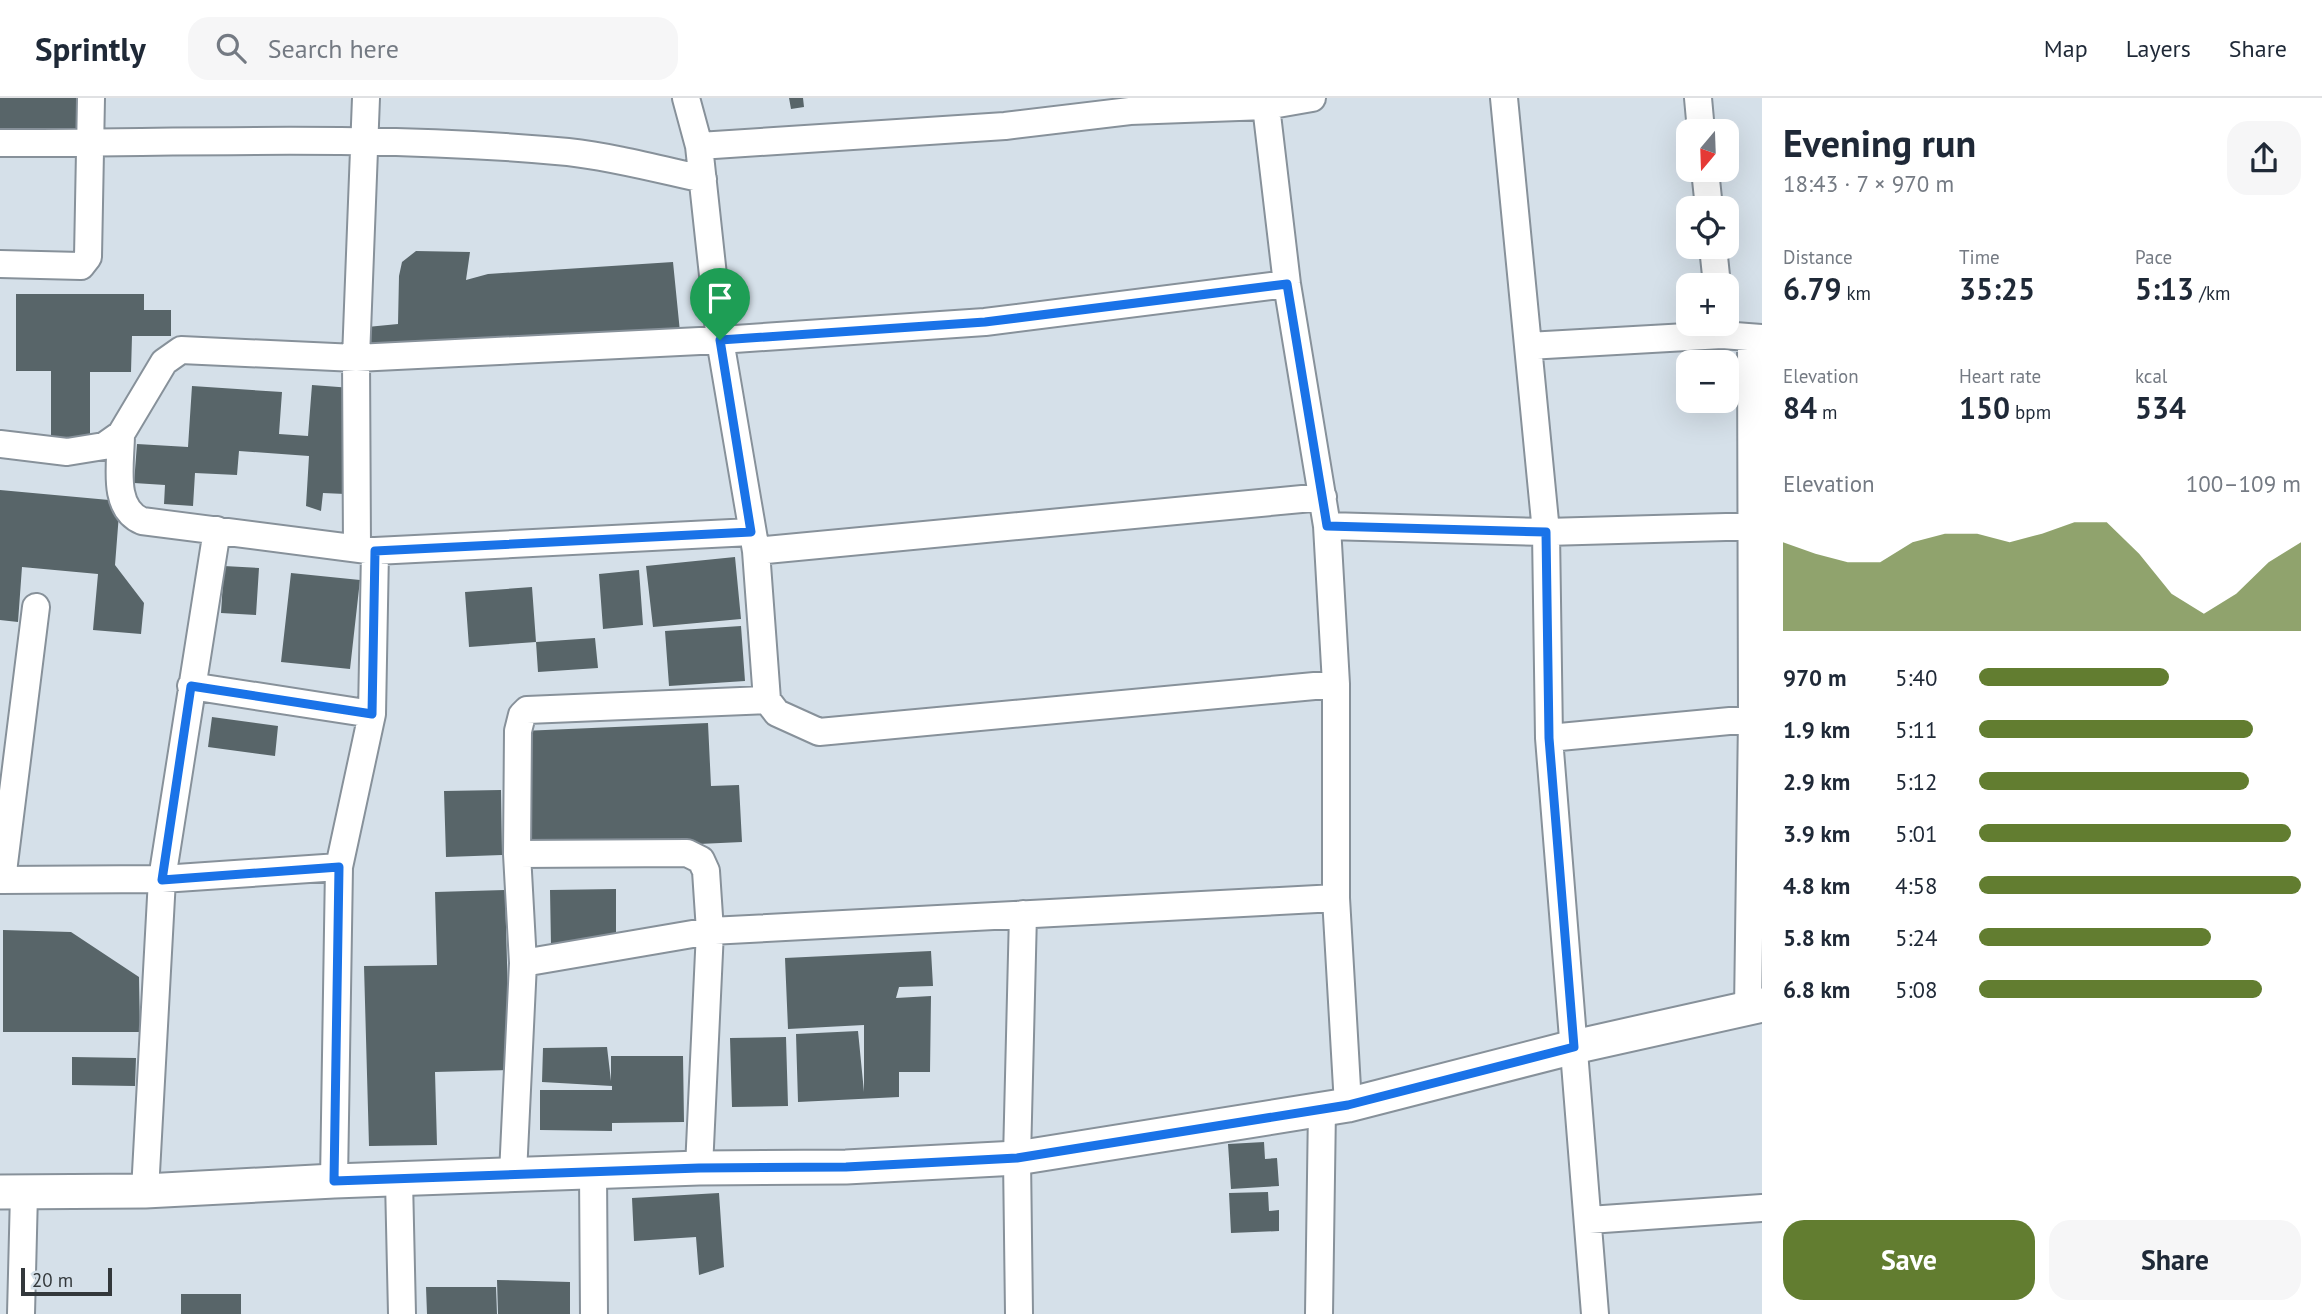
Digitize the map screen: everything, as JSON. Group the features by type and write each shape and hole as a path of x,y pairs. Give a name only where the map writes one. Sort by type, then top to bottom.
{"street":[{"path":"0,264 81,266 88,257 91,98"},
{"path":"334,1181 339,867 372,714 356,358 362,143 366,98"},
{"path":"686,98 699,146 720,340 754,542 766,700 776,713 819,732 1336,684"},
{"path":"699,146 1005,126 1129,105 1266,106 1312,98"},
{"path":"1504,98 1546,532 1549,738 1595,1314"},
{"path":"1698,98 1700,119"},
{"path":"1266,106 1287,284 1327,526 1336,684 1335,1106 1319,1314"},
{"path":"0,143 362,143 568,152 703,179"},
{"path":"0,444 67,452 104,446 121,434 164,362 181,350 356,358 720,340 985,322 1287,284"},
{"path":"1528,346 1676,333"},
{"path":"21,1314 12,1193 145,1191 334,1181 699,1168 846,1167 1017,1158 1335,1106 1574,1047 1755,1008 1756,339 1739,334"},
{"path":"121,434 122,504 131,516 142,520 366,550 754,542 1322,497"},
{"path":"1327,526 1546,532 1757,526"},
{"path":"145,1191 162,880 217,530"},
{"path":"36,607 1,880 162,880 339,867"},
{"path":"191,686 372,714"},
{"path":"513,1174 523,963 517,854 518,732 522,715 527,710 766,700"},
{"path":"1549,738 1757,718"},
{"path":"517,854 688,853 701,860 706,871 710,931 699,1168"},
{"path":"523,963 710,931 1336,898"},
{"path":"1019,1314 1017,1158 1023,914"},
{"path":"593,1172 594,1314"},
{"path":"399,1180 402,1314"},
{"path":"1589,1220 1762,1208"}],"building":[{"path":"0,98 83,98 82,134 0,132"},
{"path":"789,98 803,98 804,107 791,109"},
{"path":"416,251 470,252 466,280 488,274 673,262 681,342 365,357 357,328 398,324 402,262"},
{"path":"16,294 144,294 144,310 171,310 171,336 132,336 131,372 90,372 90,440 51,440 51,371 16,371"},
{"path":"312,385 352,388 345,494 323,493 321,511 306,506 309,456 239,451 237,475 195,473 193,506 164,504 165,485 134,483 137,444 188,447 192,386 282,392 279,434 308,436"},
{"path":"0,490 120,501 115,565 144,603 141,634 93,630 98,574 22,567 18,622 0,620"},
{"path":"735,557 741,619 653,627 646,566"},
{"path":"224,566 259,568 256,615 221,613"},
{"path":"639,570 643,625 603,629 599,574"},
{"path":"291,573 360,580 350,669 281,662"},
{"path":"532,587 536,642 469,647 465,592"},
{"path":"741,626 745,681 669,686 665,631"},
{"path":"595,638 598,668 538,672 536,642"},
{"path":"212,717 278,726 275,756 208,747"},
{"path":"708,723 711,786 739,785 742,842 528,852 522,731"},
{"path":"501,790 502,855 446,857 444,791"},
{"path":"616,889 616,945 551,946 550,890"},
{"path":"505,890 510,1070 435,1072 437,1145 369,1146 364,966 437,965 435,892"},
{"path":"3,930 71,932 139,977 140,1032 3,1032"},
{"path":"931,951 933,986 899,987 896,998 931,996 930,1072 899,1072 899,1097 798,1102 796,1034 858,1031 864,1092 864,1025 788,1029 785,958"},
{"path":"786,1037 788,1106 732,1107 730,1038"},
{"path":"607,1047 611,1081 611,1056 683,1056 684,1122 612,1123 612,1131 540,1130 540,1090 612,1090 612,1086 542,1082 543,1048"},
{"path":"72,1057 136,1058 135,1086 72,1085"},
{"path":"1264,1142 1265,1159 1277,1158 1279,1186 1231,1189 1228,1144"},
{"path":"1268,1192 1269,1211 1279,1210 1279,1231 1231,1233 1229,1193"},
{"path":"719,1193 724,1267 699,1275 696,1237 634,1241 632,1198"},
{"path":"497,1280 570,1282 570,1314 498,1314"},
{"path":"426,1287 496,1287 497,1314 427,1314"},
{"path":"181,1294 241,1294 241,1314 181,1314"}],"route":[{"path":"1287,284 1327,526 1546,532 1549,738 1574,1047 1348,1105 1017,1158 846,1167 699,1168 334,1181 339,867 162,880 191,686 226,694 372,714 375,551 751,532 720,340 985,322 1287,284"}]}
